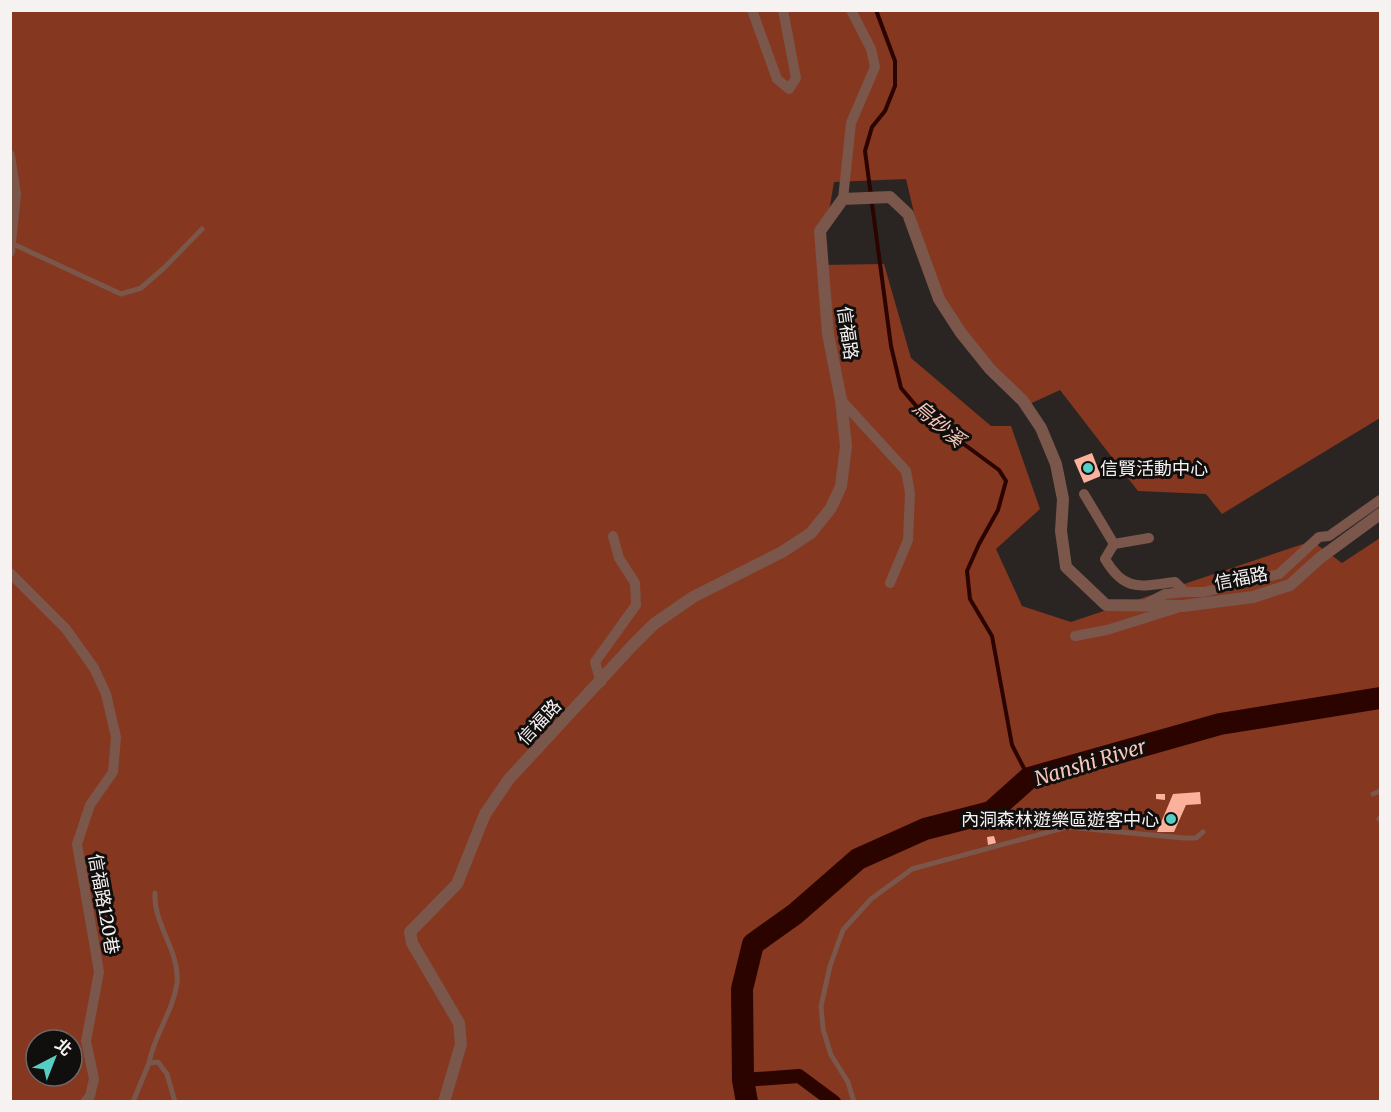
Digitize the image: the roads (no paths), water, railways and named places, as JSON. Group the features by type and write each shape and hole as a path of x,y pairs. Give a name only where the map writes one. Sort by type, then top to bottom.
{"street":[{"path":"752,10 777,79 789,89 796,78 783,10"},
{"path":"843,200 851,123 875,67 871,49 851,10"},
{"path":"10,155 16,194 12,248"},
{"name":"信福路","path":"444,1101 461,1044 459,1023 412,943 410,932 457,884 485,814 509,779 654,624 683,604 782,552 811,533 831,508 841,486 846,446 841,400 828,334 820,231 843,200 890,197 908,214 939,299 961,333 990,369 1023,402 1041,428 1056,464 1063,499 1061,531 1066,567 1106,605 1183,606 1253,597 1290,585 1320,558 1380,514"},
{"path":"841,400 906,471 910,493 908,540 890,583"},
{"path":"1084,494 1114,544"},
{"path":"1144,605 1165,594 1204,592 1280,574 1318,537 1329,536 1380,500"},
{"path":"601,682 595,662 636,604 635,583 620,558 613,536"},
{"path":"1114,544 1149,538"},
{"path":"1114,544 1105,560 1113,574 1137,587 1175,582 1185,592"},
{"name":"信福路120巷","path":"10,573 66,629 94,668 106,694 116,737 113,772 90,805 77,844 99,972 86,1041 94,1079 90,1096 85,1101"},
{"path":"1075,636 1107,630 1183,606"}],"lane":[{"path":"12,248 121,294 141,288 202,229"},
{"path":"1373,794 1380,791"},
{"path":"854,1101 848,1082 831,1055 821,1006 830,966 843,930 872,899 912,869 1067,826 1184,838 1196,838 1203,832"},
{"path":"134,1101 149,1063 152,1044 167,1015 177,982 173,955 154,909 155,893"},
{"path":"149,1063 158,1062 167,1074 175,1101"}],"waterway":[{"name":"烏砂溪","path":"876,10 895,61 895,86 885,111 872,127 865,151 891,346 901,388 923,414 999,470 1006,481 998,510 967,571 970,599 992,636 1012,745 1029,778"},
{"name":"Nanshi River","path":"747,1102 743,1080 742,989 753,944 795,914 858,859 925,829 991,812 1029,778 1220,724 1380,698"},
{"path":"743,1080 799,1076 834,1102"}],"place":[{"name":"信賢活動中心","path":"1088,468"},
{"name":"內洞森林遊樂區遊客中心","path":"1171,819"}]}
